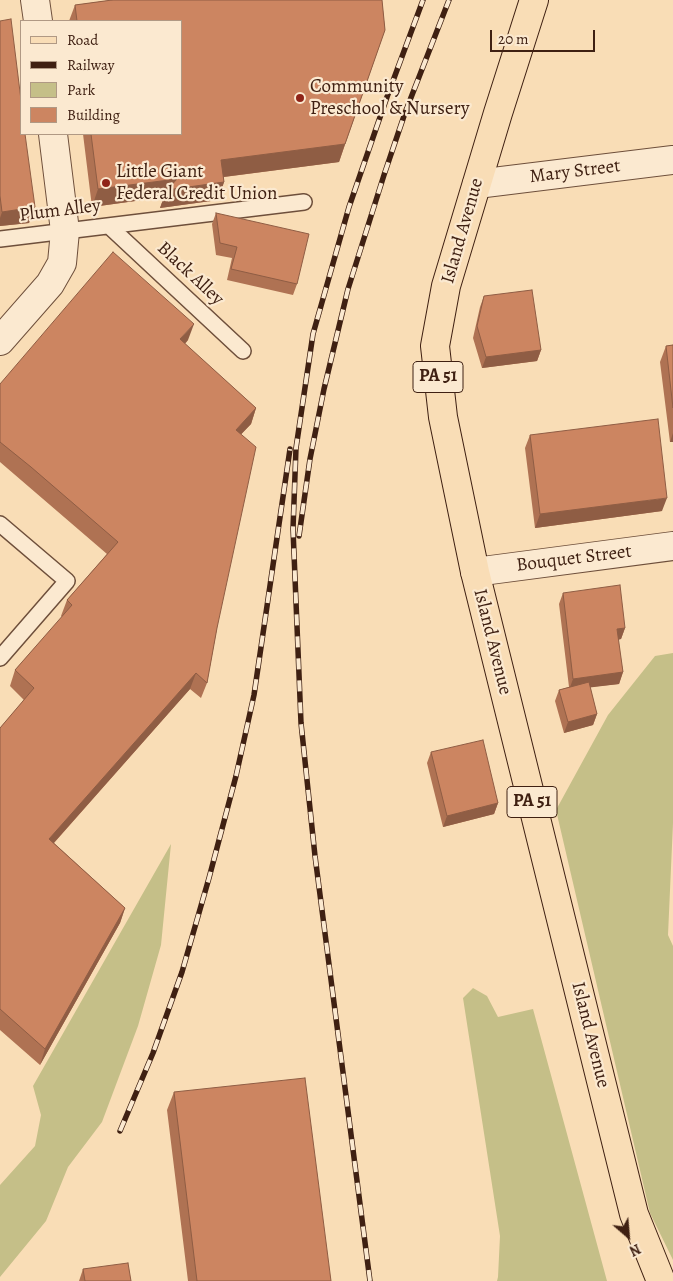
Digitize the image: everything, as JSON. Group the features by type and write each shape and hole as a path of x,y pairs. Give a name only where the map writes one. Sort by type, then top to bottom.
{"main road":[{"name":"Island Avenue","path":"534,0 446,286 435,346 442,417 474,572 634,1214 661,1281"}],"street":[{"path":"35,0 38,20"},
{"path":"0,341 50,284 62,263 65,231 53,135"},
{"name":"Mary Street","path":"477,184 673,160"},
{"name":"Bouquet Street","path":"474,572 673,546"}],"lane":[{"name":"Plum Alley","path":"0,239 304,202"},
{"name":"Black Alley","path":"109,226 243,351"},
{"path":"0,524 67,581 0,658"}],"green space":[{"path":"673,653 673,823 668,935 673,946 673,1260 650,1213 556,810 608,715 655,656"},
{"path":"171,844 161,945 138,1026 102,1122 68,1167 46,1221 0,1277 0,1185 35,1146 41,1115 33,1086"},
{"path":"473,988 487,996 498,1017 533,1009 607,1281 497,1281 500,1236 463,998"}],"building":[{"path":"112,0 382,0 385,30 345,144 221,160 224,182 167,190 177,179 98,189 91,135 182,135 182,20 77,20 75,5"},
{"path":"11,19 20,92 20,135 25,135 35,207 2,212 0,196 0,21"},
{"path":"216,213 309,234 297,284 231,269 237,247 220,243"},
{"path":"113,252 194,324 180,339 256,408 236,430 256,447 207,683 196,673 49,839 125,908 45,1049 0,1009 0,728 34,688 15,670 72,605 67,600 118,542 0,442 0,384"},
{"path":"532,290 541,350 486,357 477,326 484,296"},
{"path":"673,345 673,408 666,346"},
{"path":"658,419 667,498 540,514 530,435"},
{"path":"620,585 625,628 617,629 623,672 573,679 563,593"},
{"path":"589,682 597,714 568,722 559,690"},
{"path":"483,740 498,803 447,816 431,752"},
{"path":"305,1078 331,1281 197,1281 174,1092"},
{"path":"128,1263 131,1281 85,1281 83,1269"}],"railway":[{"path":"370,1281 315,856 301,723 293,529 296,448 313,334 349,207 423,0"},
{"path":"299,536 310,459 324,389 348,289 405,113 449,0"},
{"path":"120,1131 153,1053 182,972 236,776 254,695 290,449"}],"place":[{"name":"Community Preschool & Nursery","path":"300,98"},
{"name":"Little Giant Federal Credit Union","path":"106,183"}]}
